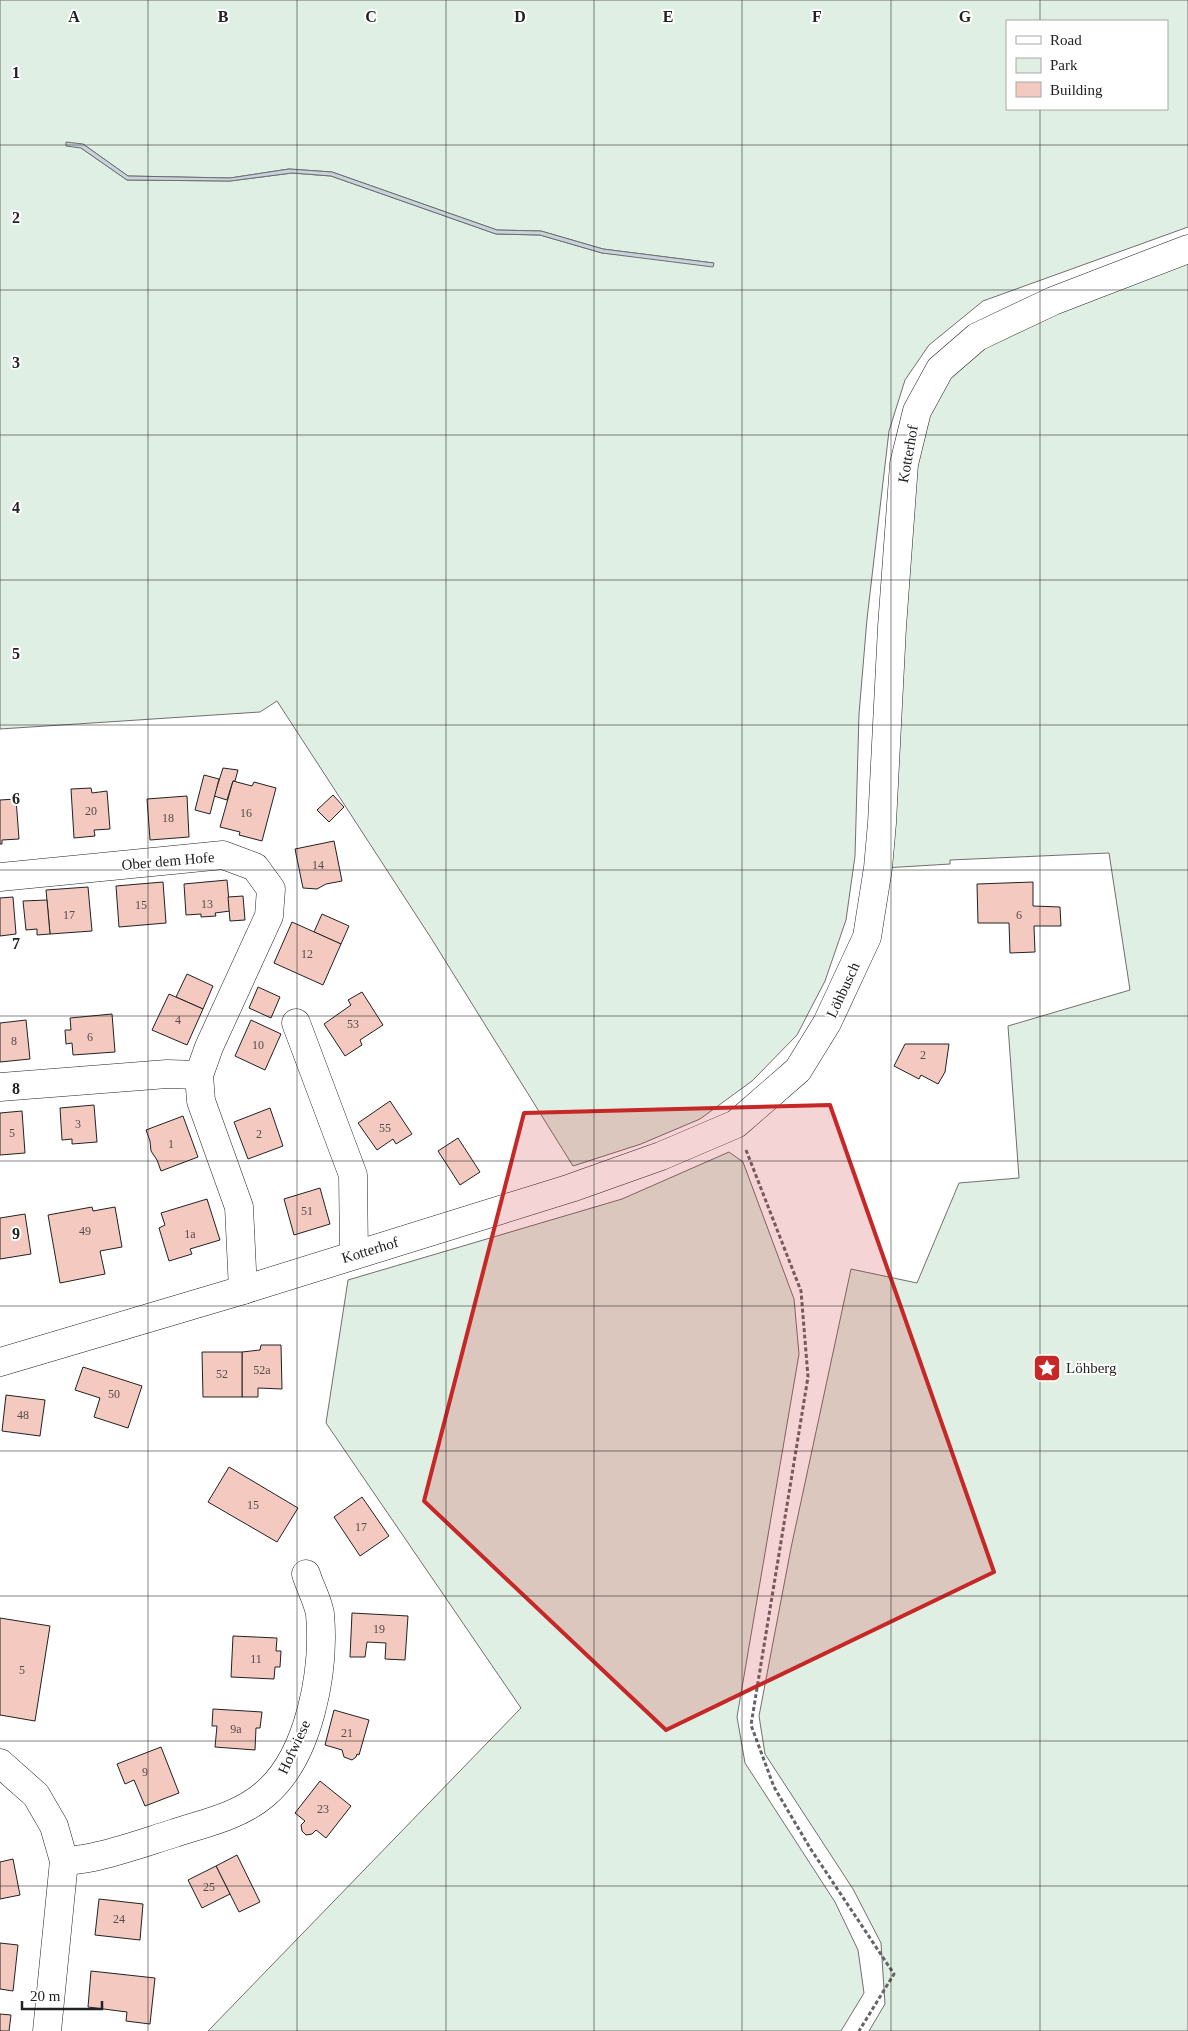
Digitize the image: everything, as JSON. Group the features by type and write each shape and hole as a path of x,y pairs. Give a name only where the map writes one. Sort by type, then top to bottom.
{"street":[{"name":"Kotterhof","path":"882,823 892,627 904,464 917,410 940,369 977,336 1053,301 1188,249"},
{"name":"Löhbusch","path":"736,1124 798,1070 827,1023 867,937 878,868 882,823"},
{"name":"Ober dem Hofe","path":"0,876 223,855 255,867 271,889 269,916 209,1047 199,1075 201,1101 239,1207 243,1290"},
{"path":"296,1023 353,1175 354,1256"},
{"path":"0,1087 167,1074 199,1075"},
{"name":"Kotterhof","path":"0,1362 243,1290 580,1185 661,1156 736,1124"},
{"name":"Hofwiese","path":"64,1862 98,1856 221,1818 246,1808 265,1794 283,1775 298,1747 311,1711 320,1659 320,1612 306,1574"},
{"path":"0,1763 36,1795 54,1826 64,1862 48,2031"}],"path":[{"path":"736,1124 801,1292 808,1378 751,1725 774,1788 810,1848 894,1974 859,2031"}],"highlighted area":[{"path":"830,1105 994,1572 666,1730 424,1501 524,1113"}],"green space":[{"path":"0,0 1188,0 1188,227 983,301 929,345 905,380 889,431 867,619 859,714 855,856 846,920 825,981 797,1035 752,1081 700,1119 641,1144 573,1166 431,938 277,701 260,712 0,729","holes":["83,144 128,176 230,178 289,169 332,172 497,230 541,231 603,249 713,263 602,253 540,235 496,234 331,176 292,173 230,181 127,180 81,148"]},
{"path":"1188,257 1188,2031 869,2031 885,2004 881,1943 853,1889 765,1754 759,1716 791,1548 851,1269 917,1283 959,1183 1019,1178 1008,1026 1130,990 1109,853 950,860 950,864 884,868 896,626 923,410 981,341"},
{"path":"729,1152 743,1162 794,1299 799,1354 737,1717 745,1763 835,1902 858,1950 864,1993 841,2031 208,2031 521,1708 326,1423 348,1280 622,1199"}],"shaded area":[{"path":"66,142 83,144 128,176 230,178 289,169 332,172 497,230 541,231 603,249 714,263 713,267 602,253 540,235 496,234 331,176 292,173 230,181 127,180 81,148 66,146"}],"building":[{"path":"223,768 238,770 227,800 214,796"},
{"path":"204,775 219,779 210,814 195,810"},
{"path":"233,781 252,786 254,782 276,788 262,841 239,835 240,832 220,827"},
{"path":"91,788 92,793 107,791 110,829 94,830 95,836 74,838 71,789"},
{"path":"333,795 344,807 329,822 317,810"},
{"path":"187,796 189,837 150,840 147,799"},
{"path":"16,799 19,839 2,840 2,844 0,844 0,800"},
{"path":"334,841 342,881 326,884 317,889 303,888 295,849"},
{"path":"227,880 230,911 215,913 216,916 186,915 184,884"},
{"path":"163,882 166,923 119,927 116,886"},
{"path":"1033,882 1033,906 1060,907 1061,926 1034,926 1035,952 1010,953 1009,923 978,923 977,884"},
{"path":"88,887 92,931 50,934 46,890"},
{"path":"243,896 245,920 230,921 228,897"},
{"path":"13,897 16,934 0,936 0,898"},
{"path":"47,900 50,934 37,935 37,929 26,930 23,901"},
{"path":"322,914 349,926 341,944 314,932"},
{"path":"292,922 341,944 323,985 274,963"},
{"path":"187,974 213,986 203,1009 176,997"},
{"path":"258,987 280,997 271,1018 249,1008"},
{"path":"362,992 383,1025 360,1040 362,1045 345,1056 324,1024 351,1005 348,1000"},
{"path":"169,994 203,1009 187,1045 152,1030"},
{"path":"112,1014 115,1052 73,1055 72,1043 66,1044 65,1030 71,1030 70,1018"},
{"path":"26,1020 30,1059 0,1062 0,1023"},
{"path":"251,1020 281,1034 265,1070 235,1056"},
{"path":"905,1044 949,1044 945,1072 938,1084 921,1075 919,1079 894,1066"},
{"path":"390,1101 412,1134 396,1144 393,1139 377,1150 358,1123"},
{"path":"94,1105 97,1142 72,1144 72,1139 62,1140 60,1108"},
{"path":"270,1108 283,1146 248,1159 234,1122"},
{"path":"22,1111 25,1153 0,1155 0,1113"},
{"path":"183,1116 198,1157 161,1171 151,1151 146,1130"},
{"path":"458,1138 480,1172 460,1185 438,1151"},
{"path":"320,1188 330,1224 294,1235 284,1199"},
{"path":"207,1199 220,1240 190,1249 192,1254 169,1261 159,1228 165,1225 161,1213"},
{"path":"92,1207 93,1211 115,1207 122,1247 100,1251 105,1274 60,1283 48,1215"},
{"path":"25,1214 31,1254 0,1259 0,1218"},
{"path":"261,1345 281,1345 282,1389 258,1388 258,1397 242,1397 242,1352 260,1350"},
{"path":"202,1352 242,1352 242,1397 203,1397"},
{"path":"83,1367 142,1386 128,1428 94,1417 100,1398 75,1390"},
{"path":"6,1395 45,1400 40,1436 2,1431"},
{"path":"229,1467 298,1508 277,1542 208,1502"},
{"path":"362,1497 389,1536 360,1556 334,1517"},
{"path":"352,1613 408,1616 405,1660 385,1659 386,1643 367,1642 365,1657 350,1657"},
{"path":"0,1618 50,1626 35,1721 0,1715"},
{"path":"233,1636 277,1638 276,1651 281,1651 280,1667 275,1667 274,1679 231,1677"},
{"path":"213,1709 262,1712 260,1728 256,1728 255,1750 215,1747 217,1726 212,1726"},
{"path":"334,1710 369,1720 359,1755 357,1754 352,1760 344,1757 342,1750 325,1745"},
{"path":"161,1747 179,1793 145,1806 134,1780 125,1784 117,1764"},
{"path":"320,1781 351,1806 326,1838 316,1830 312,1834 306,1835 302,1831 301,1825 305,1821 295,1813"},
{"path":"237,1855 260,1902 239,1912 216,1866"},
{"path":"13,1859 20,1895 0,1899 0,1862"},
{"path":"216,1866 230,1894 202,1908 188,1880"},
{"path":"99,1899 143,1904 140,1940 95,1935"},
{"path":"0,1943 18,1945 13,1991 0,1989"},
{"path":"91,1971 155,1978 150,2024 126,2021 127,2012 88,2007"},
{"path":"0,2014 11,2015 9,2031 0,2031"}],"place":[{"name":"Löhberg","path":"1047,1368"}]}
